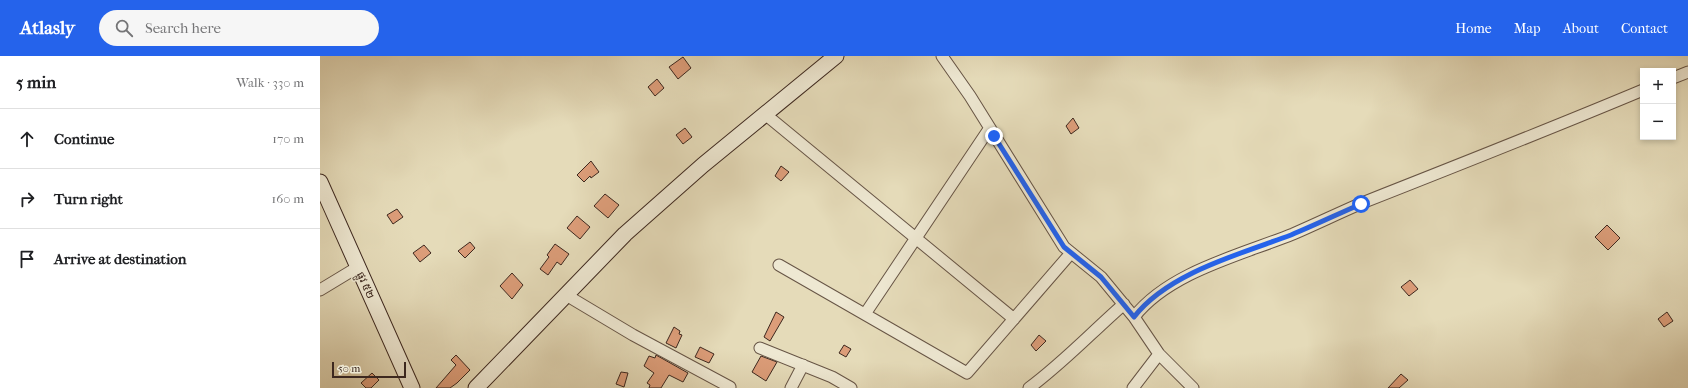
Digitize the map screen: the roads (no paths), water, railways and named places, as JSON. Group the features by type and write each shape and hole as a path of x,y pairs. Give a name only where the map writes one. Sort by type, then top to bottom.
{"street":[{"path":"476,388 625,234 765,114 836,56"},
{"path":"942,56 970,96 1064,247 1101,277 1134,317 1159,354 1193,388"},
{"path":"1676,77 1688,72"},
{"path":"1134,317 1141,308 1160,292 1176,282 1220,262 1293,234 1361,204 1456,167 1640,91"},
{"path":"765,114 1014,319"},
{"path":"864,314 990,129"},
{"name":"ផ្លូវ ៥២","path":"320,182 412,388"},
{"path":"779,265 967,373 1071,253"},
{"path":"320,290 358,267"},
{"path":"566,295 633,335 730,387"},
{"path":"1029,388 1055,369 1085,338 1124,304"},
{"path":"760,348 832,377 852,388"},
{"path":"1133,388 1159,354"},
{"path":"791,388 803,366"}]}
